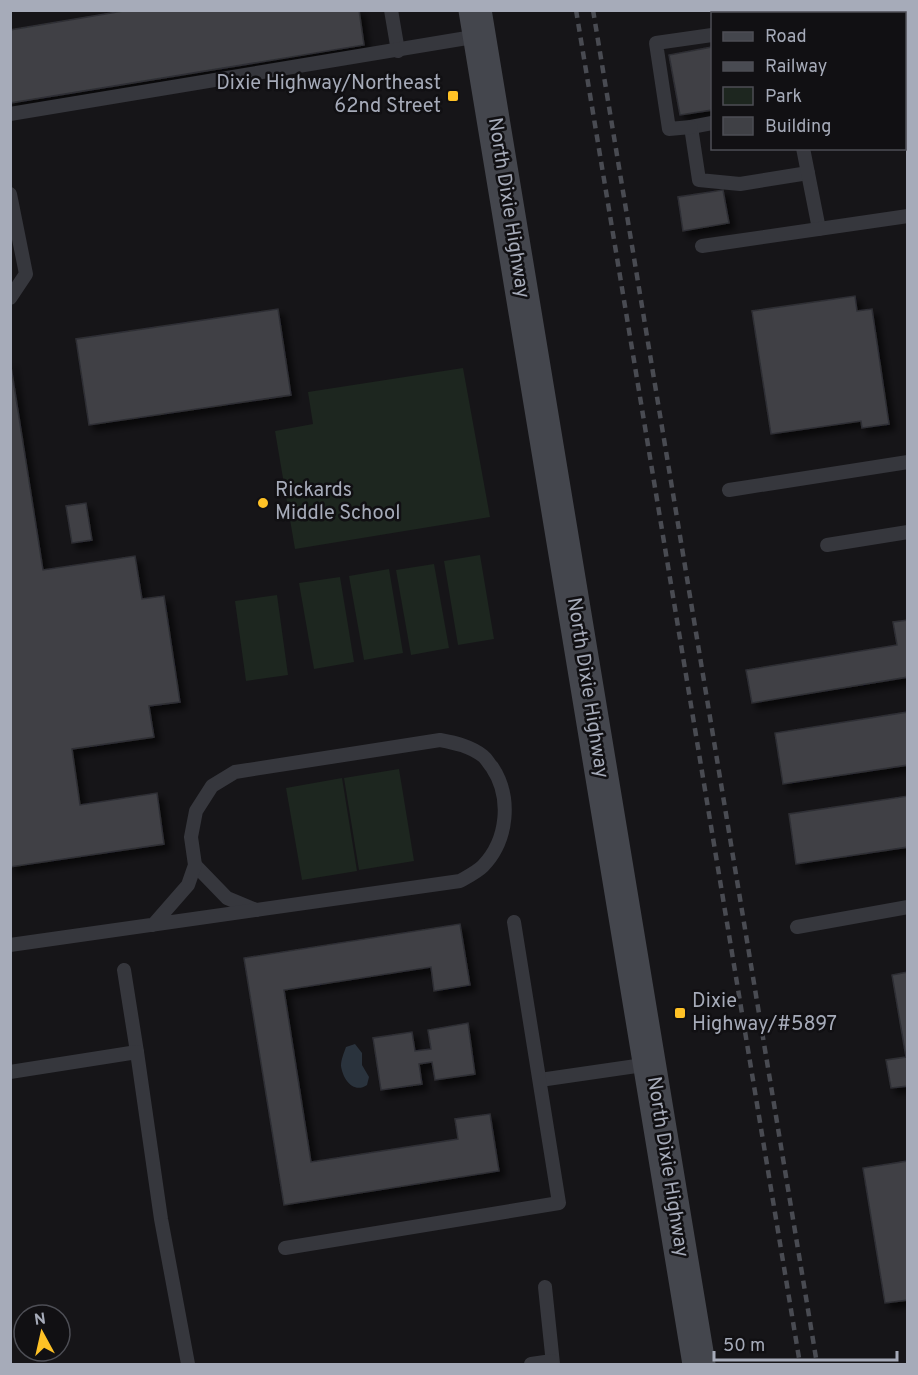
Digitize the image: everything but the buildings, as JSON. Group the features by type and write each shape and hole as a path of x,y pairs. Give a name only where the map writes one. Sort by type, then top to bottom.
{"main road":[{"name":"North Dixie Highway","path":"477,23 699,1365"}],"lane":[{"path":"391,10 398,51"},
{"path":"10,114 398,51 477,23"},
{"path":"711,35 656,44 669,129 711,123"},
{"path":"691,127 699,180 740,184 808,173"},
{"path":"803,150 819,229"},
{"path":"10,194 15,238 26,274 10,298"},
{"path":"702,246 908,216"},
{"path":"729,490 908,462"},
{"path":"827,545 908,532"},
{"path":"10,945 153,925 459,881 482,868 495,851 504,826 504,804 500,780 484,757 460,743 440,740 235,772 212,786 196,811 191,837 195,865 188,885 153,925"},
{"path":"195,865 227,898 256,910"},
{"path":"797,927 908,908"},
{"path":"285,1248 559,1203 514,922"},
{"path":"124,970 161,1219 188,1365"},
{"path":"10,1072 137,1052"},
{"path":"540,1080 650,1064"},
{"path":"531,1365 552,1363 545,1287"}],"green space":[{"path":"463,368 490,517 295,549 275,431 313,424 308,392"},
{"path":"480,555 494,639 458,645 444,561"},
{"path":"434,564 449,648 411,655 396,570"},
{"path":"389,569 403,653 364,660 349,576"},
{"path":"340,577 354,662 314,669 299,583"},
{"path":"277,595 288,675 246,681 235,601"},
{"path":"399,769 414,861 359,870 344,778"},
{"path":"342,778 357,871 302,880 286,788"}],"shaded area":[{"path":"355,1044 362,1053 362,1065 369,1077 367,1085 358,1088 347,1081 341,1066 346,1047"}],"railway":[{"path":"576,10 800,1364"},
{"path":"593,10 817,1364"}],"place":[{"name":"Dixie Highway/Northeast 62nd Street","path":"453,96"},
{"name":"Rickards Middle School","path":"263,503"},
{"name":"Dixie Highway/#5897","path":"680,1013"}]}
